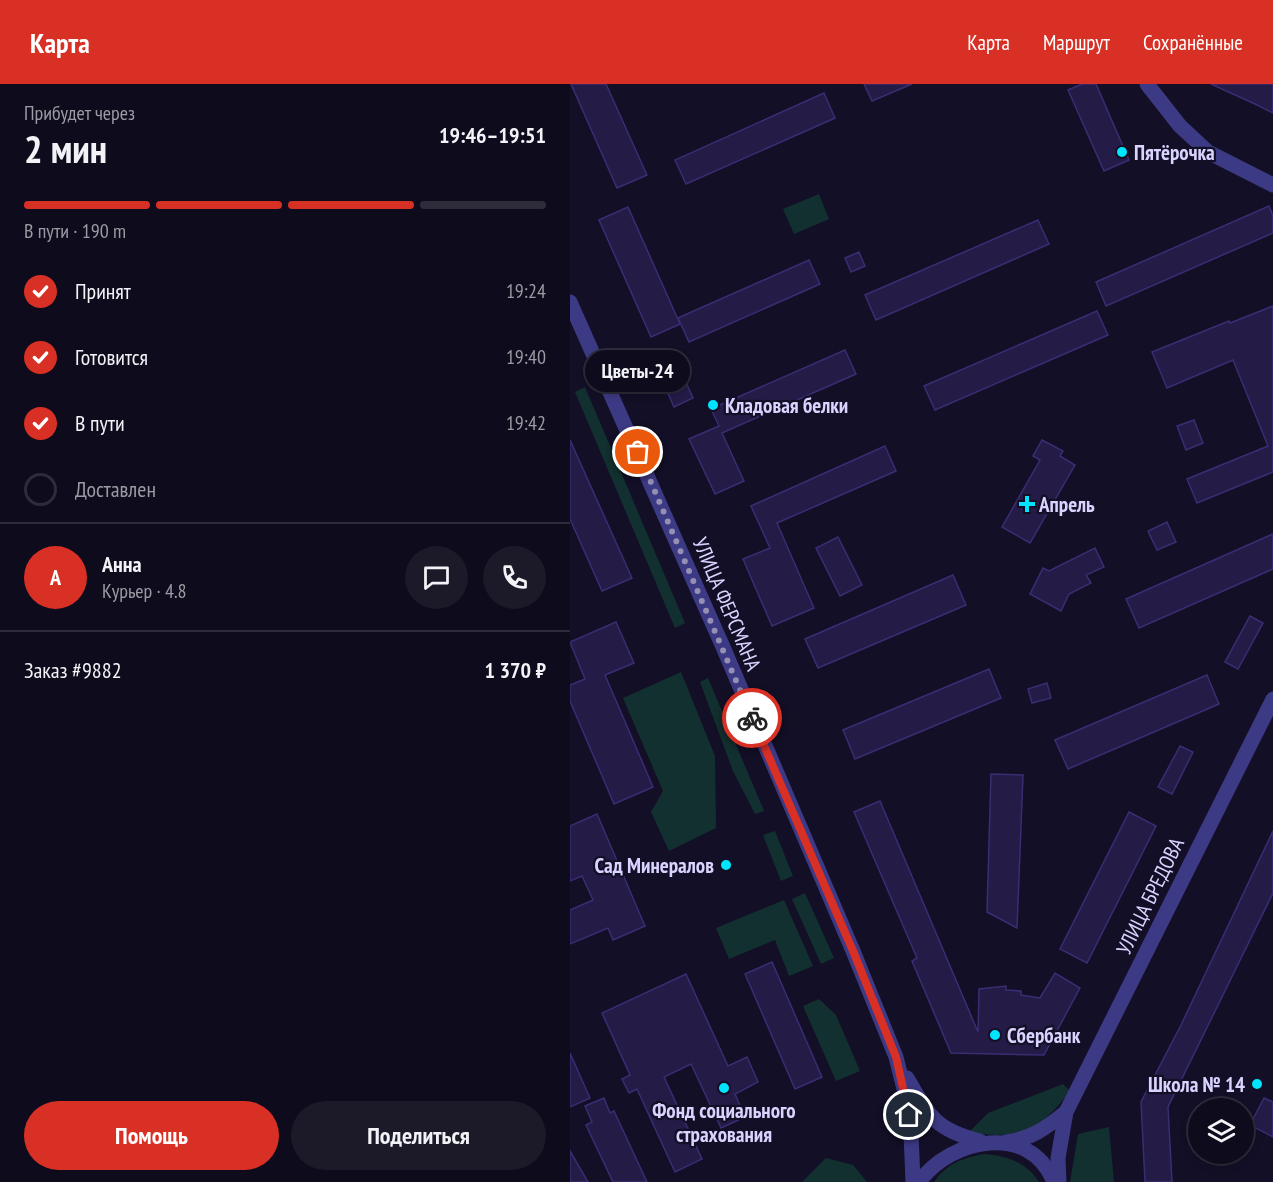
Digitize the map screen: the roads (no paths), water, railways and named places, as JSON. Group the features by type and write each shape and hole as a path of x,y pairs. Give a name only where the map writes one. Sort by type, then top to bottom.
{"street":[{"path":"1147,84 1180,126 1208,152 1273,185"},
{"name":"УЛИЦА ФЕРСМАНА","path":"570,302 723,647 896,1057 921,1101 938,1125 961,1136 1016,1146 1041,1160 1054,1182"},
{"name":"УЛИЦА БРЕДОВА","path":"1066,1112 1273,699"},
{"name":"УЛИЦА ФЕРСМАНА","path":"896,1057 906,1097 911,1133 913,1182"},
{"path":"919,1182 939,1160 965,1146 1022,1140 1040,1133 1066,1112"},
{"path":"1059,1182 1058,1158 1066,1112"}],"place":[{"name":"Пятёрочка","path":"1122,152"},
{"name":"Кладовая белки","path":"713,405"},
{"name":"Цветы-24","path":"638,452"},
{"name":"Апрель","path":"1027,504"},
{"name":"Сад Минералов","path":"726,865"},
{"name":"Сбербанк","path":"995,1035"},
{"name":"Школа № 14","path":"1257,1084"},
{"name":"Фонд социального страхования","path":"724,1088"}]}
